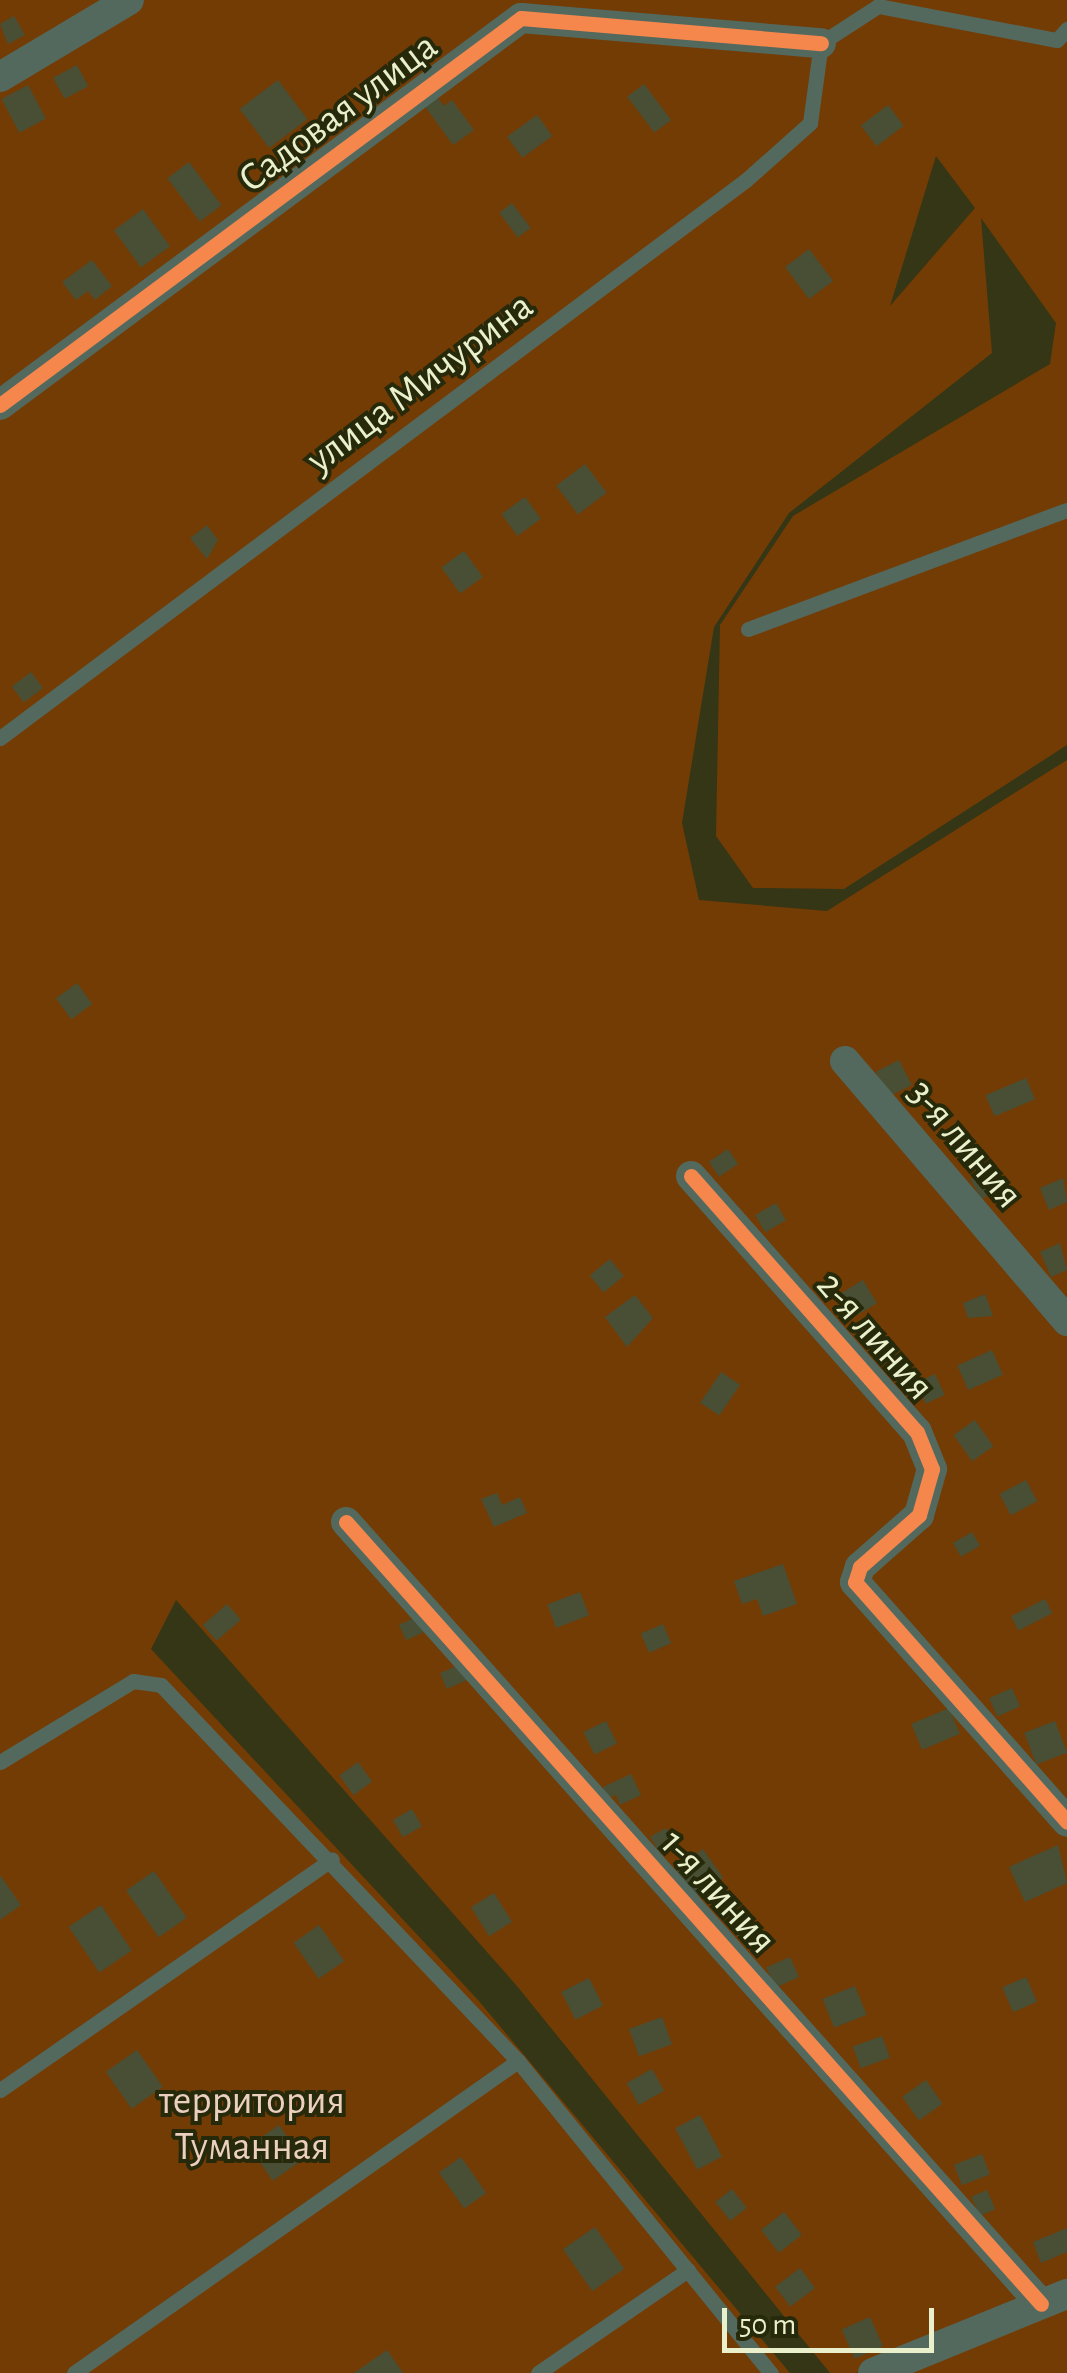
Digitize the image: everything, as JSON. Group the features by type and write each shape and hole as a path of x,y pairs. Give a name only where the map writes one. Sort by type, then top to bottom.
{"street":[{"path":"0,77 130,0"},
{"name":"Садовая улица","path":"0,405 521,18 822,44"},
{"name":"3-я линия","path":"845,1062 1067,1320"},
{"name":"2-я линия","path":"691,1176 917,1432 932,1470 918,1515 860,1568 855,1582 1067,1822"},
{"name":"1-я линия","path":"346,1522 1054,2299"},
{"path":"873,2373 1054,2299"}],"lane":[{"path":"822,44 874,3 1058,40 1067,30"},
{"name":"улица Мичурина","path":"0,738 746,180 810,123 822,44"},
{"path":"748,629 1067,510"},
{"path":"0,1762 133,1682 161,1685 332,1859 518,2061 772,2373"},
{"path":"0,2090 332,1859"},
{"path":"74,2373 518,2061"},
{"path":"546,2371 688,2270"}],"green space":[{"name":"территория Туманная","path":"0,0 1067,0 1067,745 844,889 753,888 716,836 720,625 793,516 1050,364 1056,323 981,218 992,353 789,513 714,627 682,823 699,900 827,911 1067,760 1067,2287 856,2373 830,2373 517,1986 176,1600 151,1649 478,2000 790,2373 0,2373","holes":["936,156 975,208 890,306"]},
{"path":"1067,2304 1067,2373 895,2373"}],"building":[{"path":"14,16 25,35 8,44 0,24"},
{"path":"77,65 88,86 64,99 53,78"},
{"path":"278,80 307,119 269,148 240,109"},
{"path":"644,84 671,120 654,133 627,97"},
{"path":"28,85 46,119 19,133 2,99"},
{"path":"436,96 444,106 452,100 474,130 453,145 424,105"},
{"path":"888,105 904,126 876,146 861,125"},
{"path":"537,115 552,136 522,158 507,137"},
{"path":"189,162 221,205 200,221 167,178"},
{"path":"512,203 531,228 518,237 499,213"},
{"path":"143,209 170,246 141,267 114,230"},
{"path":"809,249 833,281 809,299 785,267"},
{"path":"92,260 112,286 95,300 88,291 76,300 62,282"},
{"path":"585,464 607,493 578,514 556,486"},
{"path":"525,497 541,519 517,536 502,514"},
{"path":"207,525 218,540 207,559 190,538"},
{"path":"464,551 483,577 460,593 441,567"},
{"path":"31,672 43,688 24,702 12,686"},
{"path":"77,983 92,1004 71,1019 56,998"},
{"path":"899,1060 912,1085 889,1097 876,1072"},
{"path":"1026,1078 1035,1099 994,1116 985,1095"},
{"path":"728,1149 738,1164 719,1177 709,1162"},
{"path":"992,1167 1003,1187 981,1199 970,1179"},
{"path":"1063,1178 1067,1202 1049,1210 1040,1188"},
{"path":"776,1203 786,1220 765,1232 755,1215"},
{"path":"1060,1243 1067,1270 1051,1277 1040,1252"},
{"path":"610,1259 624,1276 604,1292 590,1275"},
{"path":"863,1280 877,1303 855,1316 842,1293"},
{"path":"985,1294 993,1316 968,1318 963,1303"},
{"path":"635,1295 653,1318 627,1347 605,1317"},
{"path":"992,1350 1003,1375 968,1390 957,1365"},
{"path":"721,1372 740,1385 719,1416 700,1403"},
{"path":"935,1374 945,1395 926,1404 916,1383"},
{"path":"975,1420 993,1446 972,1461 954,1435"},
{"path":"1026,1480 1037,1501 1011,1515 1000,1494"},
{"path":"497,1493 502,1505 520,1497 527,1513 494,1527 481,1499"},
{"path":"972,1532 980,1546 961,1557 953,1543"},
{"path":"783,1564 797,1604 763,1616 757,1599 742,1604 734,1581"},
{"path":"580,1592 589,1615 556,1628 547,1605"},
{"path":"1045,1599 1052,1613 1018,1631 1011,1616"},
{"path":"227,1604 241,1620 217,1641 203,1625"},
{"path":"418,1616 425,1631 406,1640 399,1625"},
{"path":"663,1624 671,1643 649,1653 641,1633"},
{"path":"461,1664 468,1680 447,1689 440,1673"},
{"path":"1012,1688 1020,1706 997,1716 989,1698"},
{"path":"949,1708 960,1734 922,1750 911,1724"},
{"path":"606,1721 617,1743 594,1754 584,1732"},
{"path":"1055,1721 1067,1753 1036,1765 1024,1733"},
{"path":"358,1762 372,1781 353,1795 339,1776"},
{"path":"631,1774 641,1795 620,1805 616,1795 607,1798 603,1787"},
{"path":"412,1809 422,1826 403,1837 393,1820"},
{"path":"666,1828 675,1844 659,1852 650,1837"},
{"path":"1058,1845 1067,1883 1025,1902 1009,1867"},
{"path":"703,1849 723,1878 695,1897 675,1869"},
{"path":"154,1871 187,1918 159,1937 126,1891"},
{"path":"0,1875 21,1905 0,1920"},
{"path":"494,1893 512,1922 489,1936 471,1907"},
{"path":"101,1905 132,1951 99,1972 69,1927"},
{"path":"744,1907 756,1924 738,1937 726,1920"},
{"path":"319,1925 344,1961 319,1979 294,1943"},
{"path":"790,1957 799,1977 775,1988 766,1968"},
{"path":"1026,1977 1037,2002 1013,2012 1002,1988"},
{"path":"589,1978 603,2006 575,2020 561,1992"},
{"path":"855,1986 867,2015 834,2028 823,1999"},
{"path":"662,2017 672,2044 639,2056 629,2029"},
{"path":"882,2036 890,2058 861,2068 853,2047"},
{"path":"137,2050 163,2087 132,2109 106,2072"},
{"path":"652,2069 664,2091 639,2105 627,2083"},
{"path":"926,2080 943,2104 919,2120 902,2097"},
{"path":"700,2115 722,2156 697,2170 675,2128"},
{"path":"279,2125 303,2159 273,2181 249,2146"},
{"path":"982,2154 990,2175 962,2185 954,2165"},
{"path":"461,2157 486,2193 464,2209 439,2172"},
{"path":"732,2189 747,2208 730,2221 715,2202"},
{"path":"987,2190 995,2209 980,2216 971,2197"},
{"path":"784,2212 802,2235 779,2253 761,2230"},
{"path":"595,2227 624,2269 592,2291 563,2249"},
{"path":"1067,2228 1067,2252 1041,2263 1033,2242"},
{"path":"800,2268 815,2288 790,2307 775,2287"},
{"path":"870,2317 883,2346 855,2359 842,2330"},
{"path":"387,2350 403,2373 354,2373"}],"cycle path":[{"path":"0,405 521,18 821,43"},
{"path":"691,1176 917,1432 932,1469 919,1515 860,1567 855,1582 1067,1822"},
{"path":"346,1522 1041,2304"}]}
